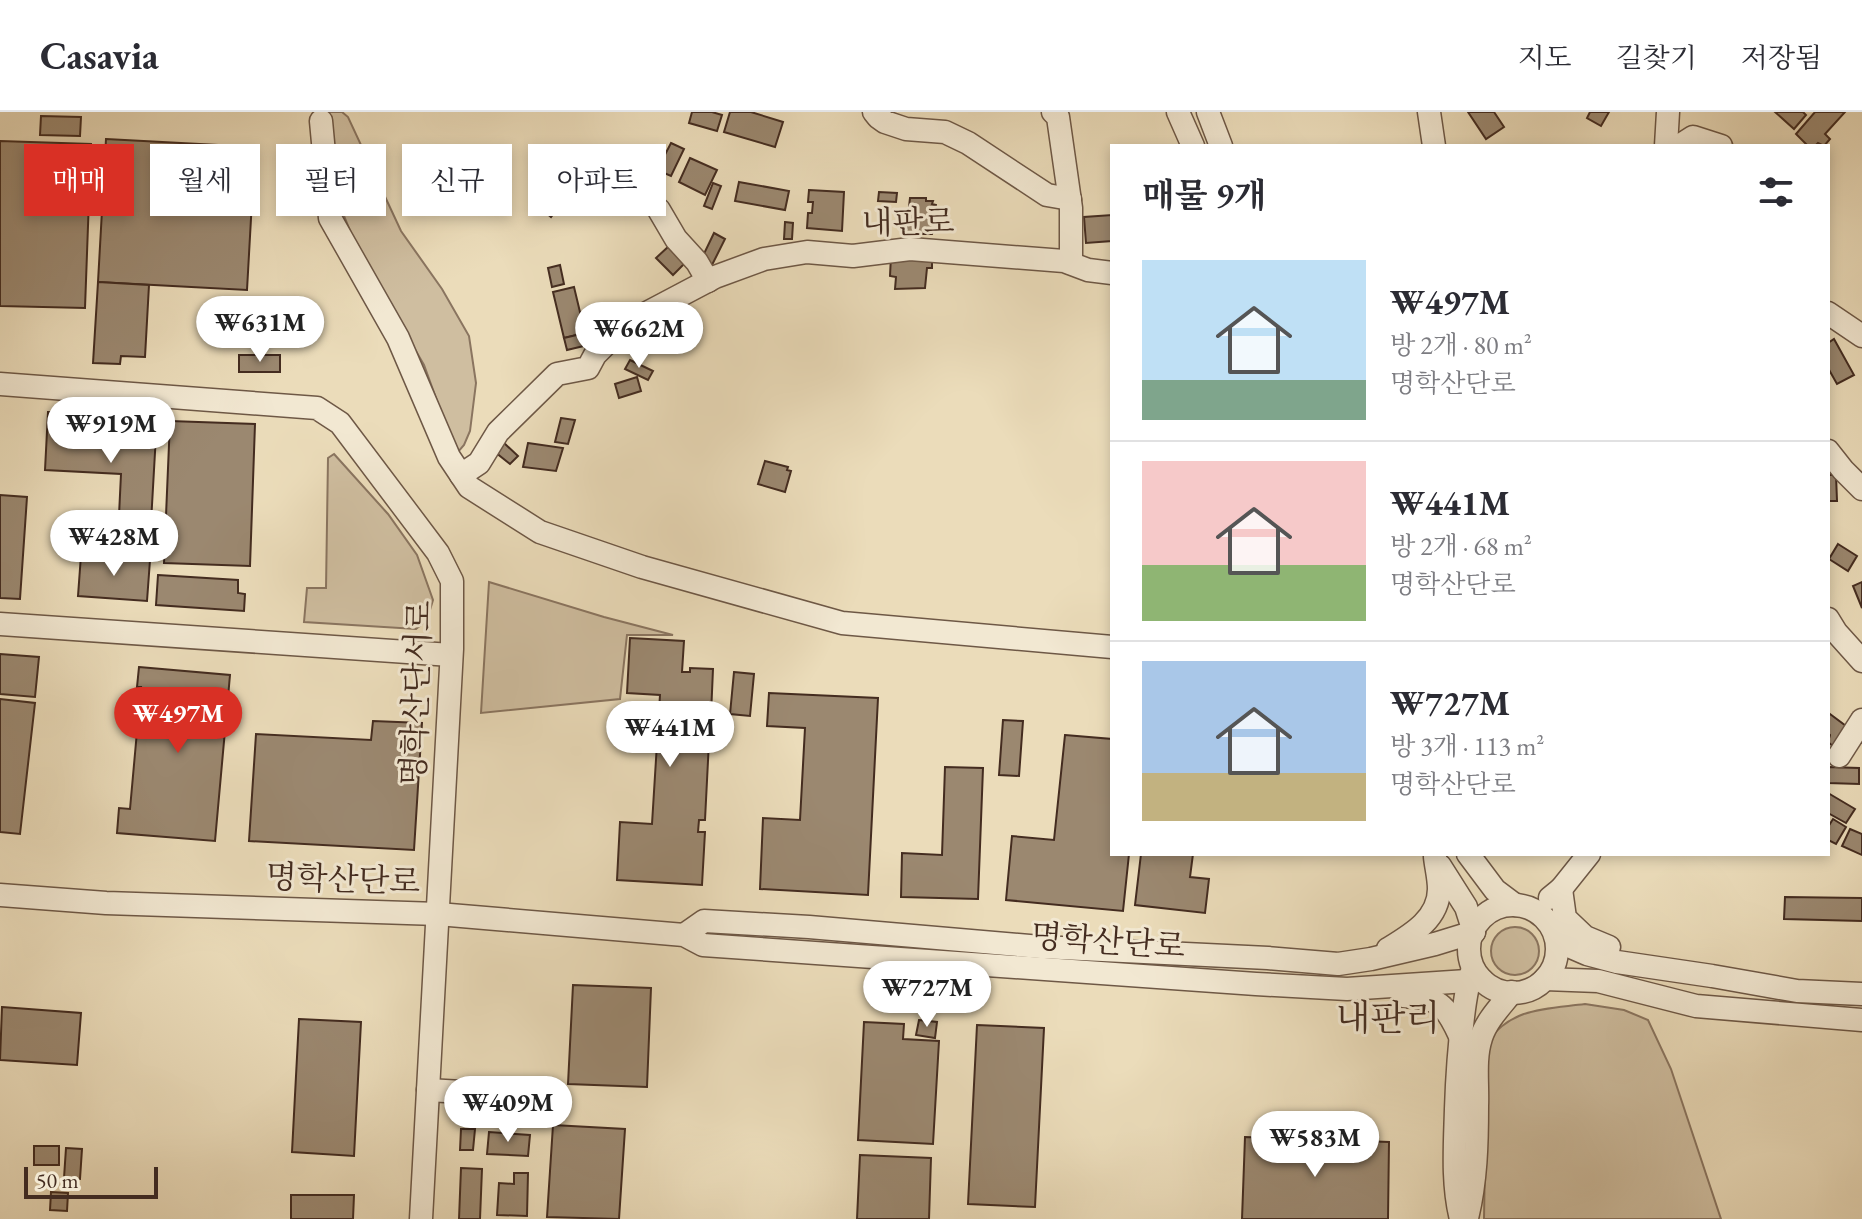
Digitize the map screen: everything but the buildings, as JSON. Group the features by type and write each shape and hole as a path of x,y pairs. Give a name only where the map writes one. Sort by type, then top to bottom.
{"street":[{"path":"874,112 885,122 906,129 945,132 968,143 1047,195 1070,199"},
{"path":"1053,112 1058,117 1070,199 1071,263"},
{"path":"1178,112 1192,144"},
{"path":"1208,112 1220,144"},
{"path":"1429,112 1434,144"},
{"path":"1666,144 1668,112"},
{"path":"321,121 330,218 398,338 449,457 469,487 540,532 642,567 842,623 1110,647"},
{"path":"1682,144 1693,137 1715,144"},
{"path":"663,216 708,281"},
{"name":"내판로","path":"461,475 479,463 498,432 557,374 588,368 595,355 626,324 708,281 764,259 807,252 853,256 910,249 1064,261 1088,270 1110,273"},
{"path":"1830,314 1862,336"},
{"name":"명학산단서로","path":"0,384 317,408 340,423 445,566 452,581 451,655 421,1219"},
{"path":"1830,454 1862,489"},
{"path":"1830,622 1862,661"},
{"path":"0,624 451,655"},
{"path":"1833,756 1862,720"},
{"path":"1833,756 1862,758"},
{"path":"1434,856 1466,907 1474,932"},
{"path":"1371,959 1412,934 1432,916 1439,891 1434,856"},
{"path":"1470,856 1495,890 1543,916 1557,941 1553,968 1534,988 1512,992 1494,988 1475,976"},
{"path":"1464,1219 1457,1204 1455,1155 1460,1037 1475,976 1470,953 1471,938 1487,914 1500,907 1544,902 1561,889 1587,856"},
{"path":"1561,889 1565,918 1585,937 1616,950 1703,965 1712,976"},
{"name":"명학산단로","path":"0,895 106,903 438,914 684,935 703,945 1240,983 1350,988 1475,976"},
{"name":"명학산단로","path":"684,935 704,921 1041,947 1338,964 1435,944 1474,932"},
{"path":"1557,941 1617,962 1797,991 1862,994"},
{"path":"1545,979 1598,981 1696,1006 1862,1020"},
{"path":"1350,988 1429,997 1446,1009 1460,1037"},
{"path":"1464,1219 1470,1204 1481,1038 1493,1015 1512,992"},
{"path":"428,1090 532,1096"}],"shaded area":[{"path":"326,112 342,112 348,117 361,144 329,144"},
{"path":"386,199 401,231 442,289 469,336 476,383 470,431 458,452 424,365 359,253 344,216 386,216"},
{"path":"334,454 388,514 417,555 433,600 427,620 416,629 304,622 307,588 326,588 328,458"},
{"path":"489,582 673,635 627,635 620,699 481,713"},
{"path":"1515,927 1532,934 1539,951 1532,968 1515,975 1498,968 1491,951 1498,934"},
{"path":"1585,1004 1624,1010 1648,1020 1671,1069 1721,1219 1484,1219 1487,1042 1519,1016 1544,1009"}],"district":[{"name":"내판리","path":"1388,1017"}]}
